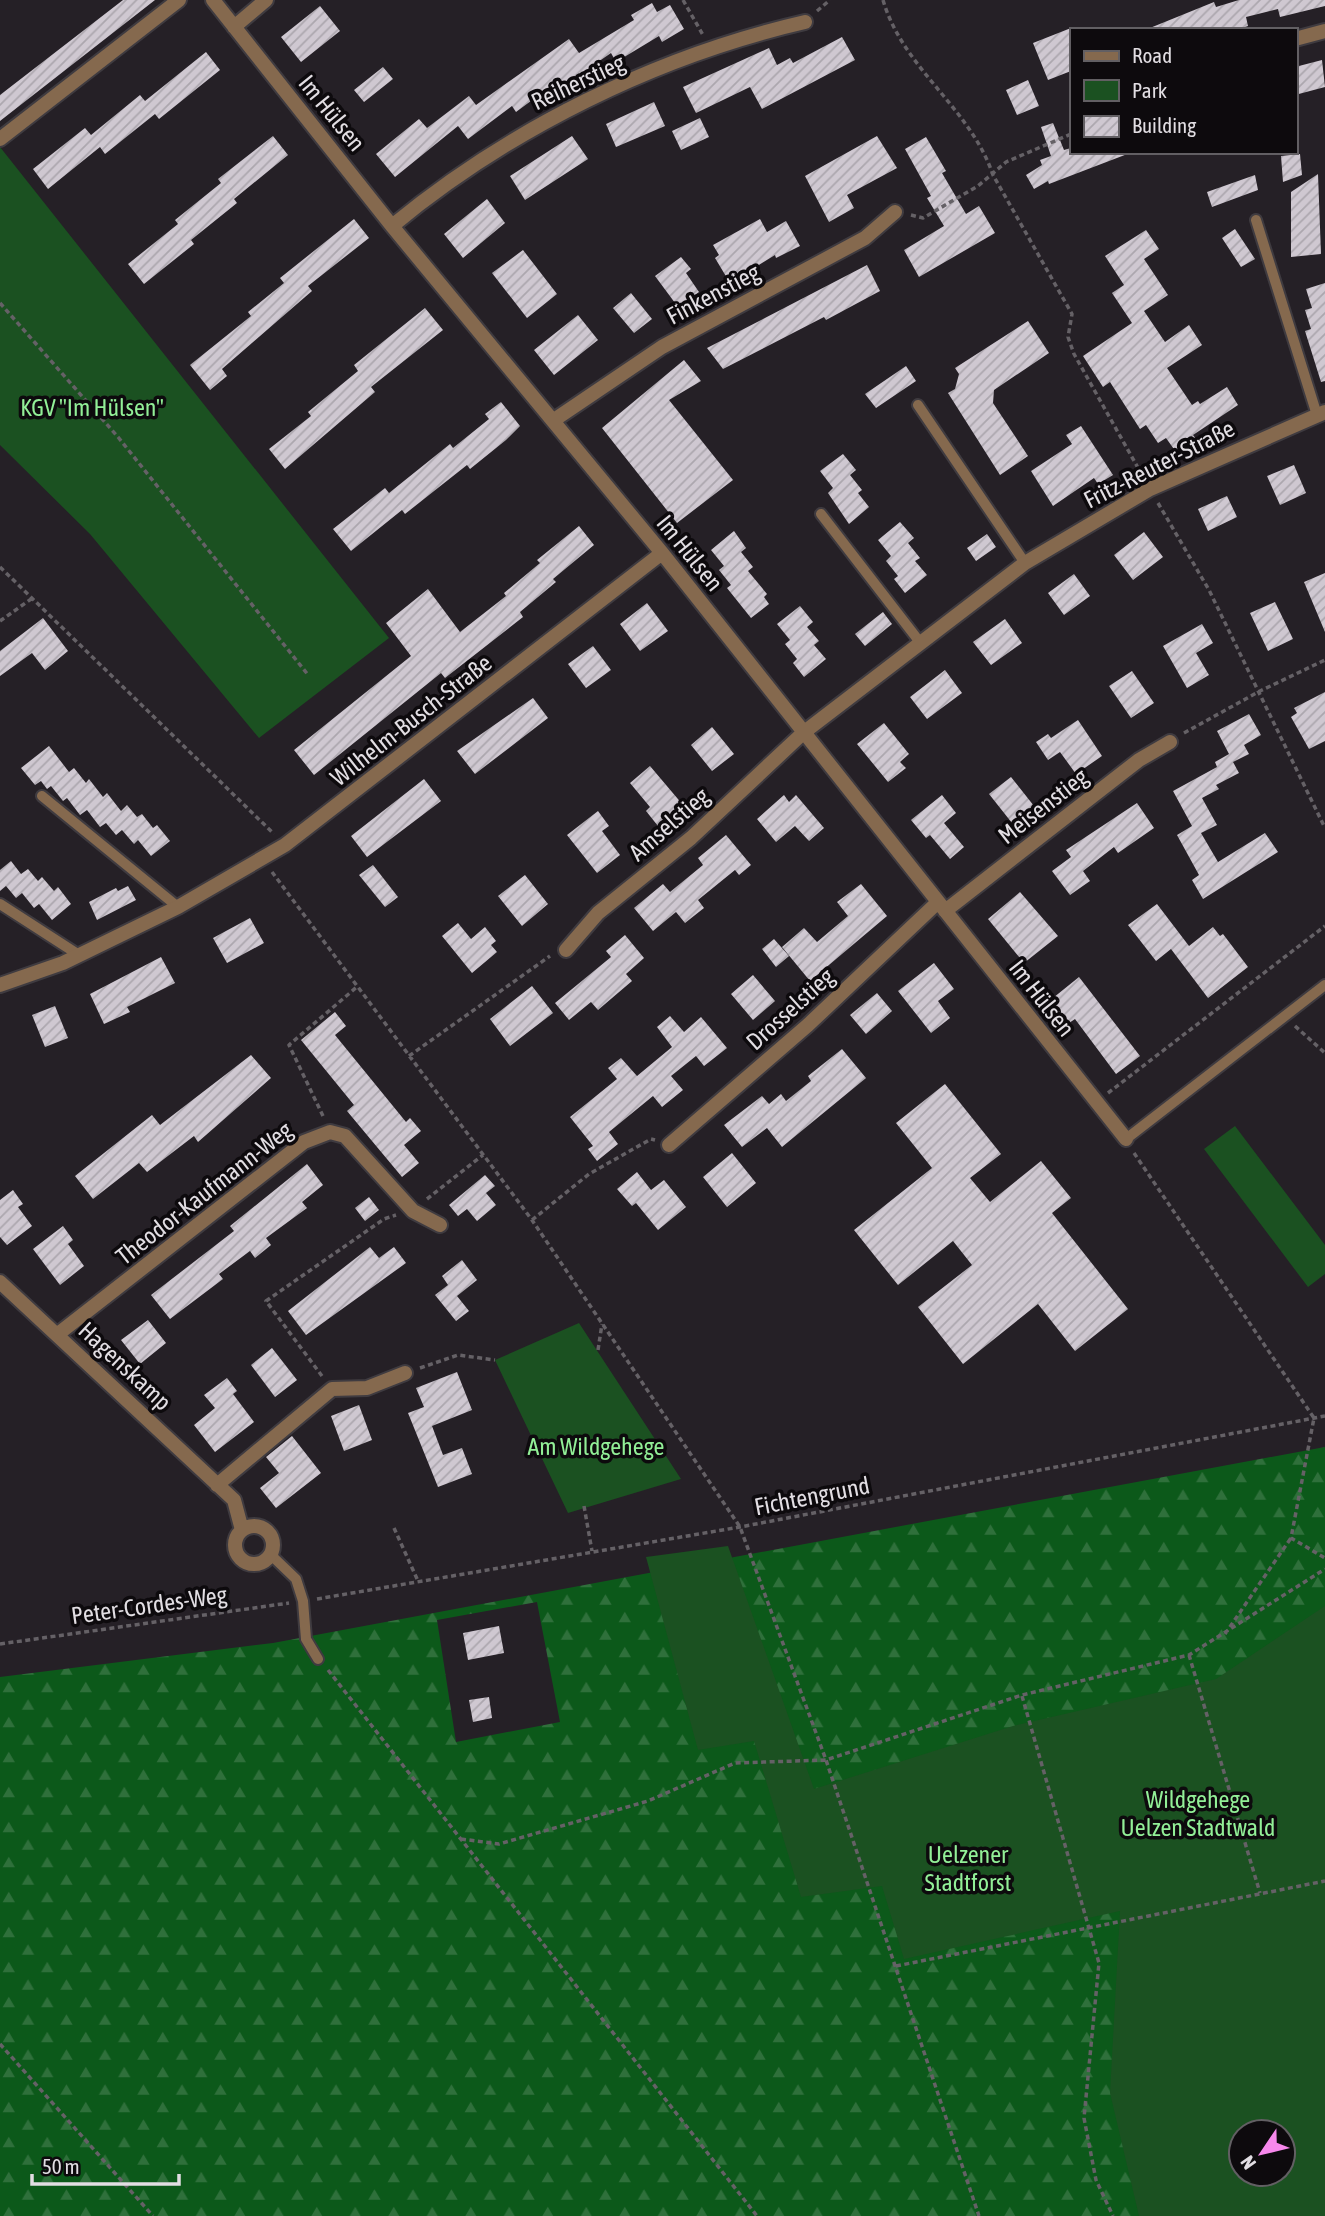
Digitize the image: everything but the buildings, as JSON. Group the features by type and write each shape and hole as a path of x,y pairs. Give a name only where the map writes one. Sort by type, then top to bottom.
{"street":[{"path":"0,139 179,0"},
{"name":"Im Hülsen","path":"212,0 392,226 662,553 1126,1139"},
{"path":"234,27 266,0"},
{"name":"Reiherstieg","path":"392,226 435,190 513,138 632,81 711,49 805,22"},
{"path":"1297,38 1325,31"},
{"name":"Finkenstieg","path":"554,420 662,347 865,238 895,212"},
{"name":"Fritz-Reuter-Straße","path":"803,733 919,641 1025,563 1150,489 1321,414"},
{"name":"Wilhelm-Busch-Straße","path":"0,985 79,955 178,907 285,845 662,553"},
{"name":"Amselstieg","path":"566,950 598,913 691,838 803,733"},
{"name":"Meisenstieg","path":"942,906 1139,760 1170,742"},
{"name":"Drosselstieg","path":"669,1145 942,906"},
{"name":"Theodor-Kaufmann-Weg","path":"58,1335 304,1142 330,1132 345,1136 413,1211 440,1225"},
{"name":"Hagenskamp","path":"0,1282 234,1500 243,1530"},
{"path":"217,1485 332,1389 367,1388 405,1373"},
{"path":"255,1526 267,1530 273,1541 271,1555 261,1563 243,1561 235,1545 243,1530 255,1526"}],"lane":[{"name":"Fritz-Reuter-Straße","path":"1256,220 1321,414"},
{"path":"918,405 1025,563"},
{"path":"821,514 919,641"},
{"path":"42,796 178,907"},
{"path":"0,904 79,955"},
{"path":"1126,1139 1325,985"},
{"path":"271,1555 296,1579 303,1601 306,1639 318,1658"}],"path":[{"path":"683,0 711,49"},
{"path":"883,0 903,46 953,104 985,152 993,174 1072,314 1068,337 1074,354 1209,590 1325,828"},
{"path":"895,212 923,218 993,174 1006,162 1070,134"},
{"path":"0,303 118,437 309,676"},
{"path":"0,567 34,597 285,845"},
{"path":"0,621 34,597"},
{"path":"1170,742 1260,691 1325,660"},
{"path":"262,859 531,1220 740,1527 826,1760 979,2216"},
{"path":"1095,1103 1325,926"},
{"path":"410,1056 543,958 566,950"},
{"path":"330,1132 289,1045 358,986"},
{"path":"1286,1017 1325,1053"},
{"path":"531,1220 589,1174 651,1139 669,1145"},
{"path":"1126,1139 1314,1418 1291,1538 1223,1636"},
{"path":"332,1389 266,1301 384,1219 413,1211 484,1155"},
{"path":"598,1350 602,1322"},
{"path":"405,1373 458,1355 495,1360"},
{"name":"Fichtengrund","path":"303,1601 740,1527 1325,1416"},
{"path":"584,1506 593,1551"},
{"path":"394,1528 418,1581"},
{"path":"1291,1538 1325,1558"},
{"path":"461,1839 499,1844 648,1801 735,1763 826,1760 1022,1695 1189,1655 1223,1636 1325,1569"},
{"name":"Peter-Cordes-Weg","path":"0,1644 303,1601"},
{"path":"1189,1655 1260,1893"},
{"path":"318,1658 754,2215"},
{"path":"1022,1695 1099,1963 1084,2118 1097,2180 1113,2216"},
{"path":"895,1966 1325,1881"},
{"path":"0,2044 153,2216"}],"green space":[{"name":"KGV \"Im Hülsen\"","path":"0,147 389,638 259,738 90,534 0,445"},
{"path":"1235,1126 1325,1245 1325,1274 1308,1287 1204,1149"},
{"name":"Am Wildgehege","path":"579,1323 681,1479 568,1513 495,1360"},
{"name":"Uelzener Stadtforst","path":"1325,1447 1325,2216 0,2216 0,1677 273,1643","holes":["537,1602 560,1722 456,1742 437,1620"]},
{"name":"Wildgehege Uelzen Stadtwald","path":"728,1546 814,1789 1013,1726 1216,1679 1325,1606 1325,2216 1139,2216 1110,2093 1120,1911 904,1959 882,1886 801,1897 754,1741 698,1750 646,1557"}]}
